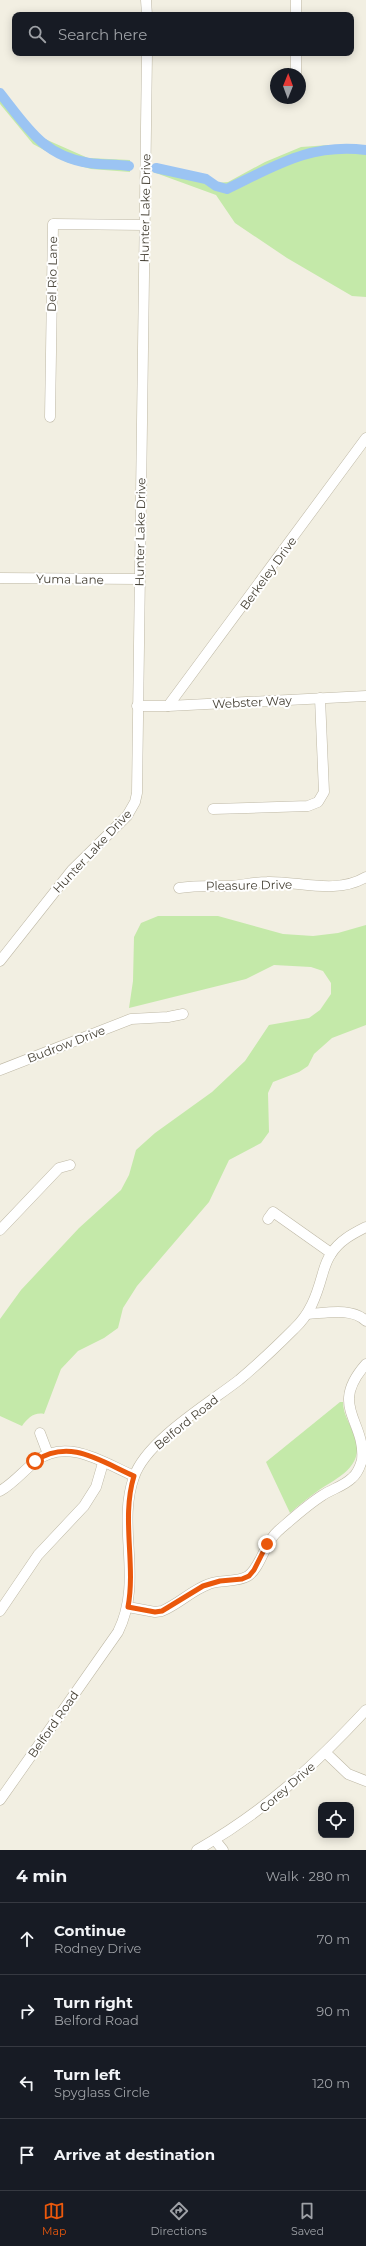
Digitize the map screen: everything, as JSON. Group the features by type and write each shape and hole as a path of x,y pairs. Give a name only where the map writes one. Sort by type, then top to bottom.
{"street":[{"path":"146,0 147,12"},
{"path":"296,0 296,12"},
{"name":"Hunter Lake Drive","path":"0,961 72,870 127,816 135,802 138,780 137,706 147,56"},
{"path":"296,56 296,68"},
{"name":"Del Rio Lane","path":"50,417 53,224 145,225"},
{"name":"Berkeley Drive","path":"168,706 366,438"},
{"name":"Yuma Lane","path":"0,578 139,580"},
{"name":"Webster Way","path":"137,706 168,706 366,696"},
{"path":"213,809 308,806 318,802 324,792 320,698"},
{"name":"Pleasure Drive","path":"179,888 192,886 226,886 266,882 340,885 358,881 366,877"},
{"name":"Budrow Drive","path":"0,1070 131,1019 168,1017 183,1014"},
{"path":"0,1230 59,1168 70,1165"},
{"path":"268,1219 273,1212 331,1254"},
{"name":"Belford Road","path":"0,1800 118,1632 128,1607 130,1578 129,1501 134,1476 142,1462 156,1445 249,1371 308,1314 331,1254 347,1237 366,1227"},
{"path":"308,1314 347,1312 355,1314 366,1321"},
{"path":"128,1607 155,1612 162,1611 203,1586 220,1581 242,1579 249,1576 254,1570 271,1538 321,1496 352,1478 358,1470 364,1448 363,1437 350,1407 351,1388 358,1372 366,1364"},
{"path":"40,1433 48,1454"},
{"path":"0,1491 35,1461 59,1450 74,1451 134,1476"},
{"path":"0,1611 38,1555 88,1501 96,1487 103,1462"},
{"name":"Corey Drive","path":"197,1850 215,1840 273,1800 326,1753 366,1710"},
{"path":"326,1753 348,1774 366,1780"},
{"path":"215,1840 223,1850"}],"green space":[{"path":"0,88 36,135 88,158 130,160 130,172 91,169 66,162 33,144 0,104"},
{"path":"366,145 366,297 352,296 287,258 235,223 216,195 153,172 154,164 216,183 228,182 265,162 301,147"},
{"path":"158,916 218,916 283,934 313,936 338,933 366,925 366,1025 332,1038 314,1054 308,1066 299,1072 273,1082 268,1093 269,1132 261,1143 229,1160 209,1202 137,1286 123,1308 118,1328 104,1338 78,1351 61,1369 44,1414 32,1416 22,1426 0,1416 0,1319 21,1290 79,1228 121,1190 129,1175 136,1150 155,1133 212,1092 245,1061 269,1025 309,1018 320,1010 331,994 331,983 323,971 311,967 274,965 246,979 129,1008 133,981 134,937 141,923"},
{"path":"340,1402 343,1402 344,1412 356,1440 356,1458 347,1471 312,1495 290,1513 266,1462"}],"waterway":[{"path":"0,93 27,128 37,138 59,154 89,163 129,166"},
{"path":"156,168 206,179 216,186 227,189 277,165 310,153 327,150 366,150"}],"route":[{"path":"35,1461 51,1452 59,1450 74,1451 82,1453 134,1476 130,1488 129,1501 130,1590 128,1607 155,1612 162,1611 210,1583 242,1579 249,1576 254,1570 267,1544"}]}
